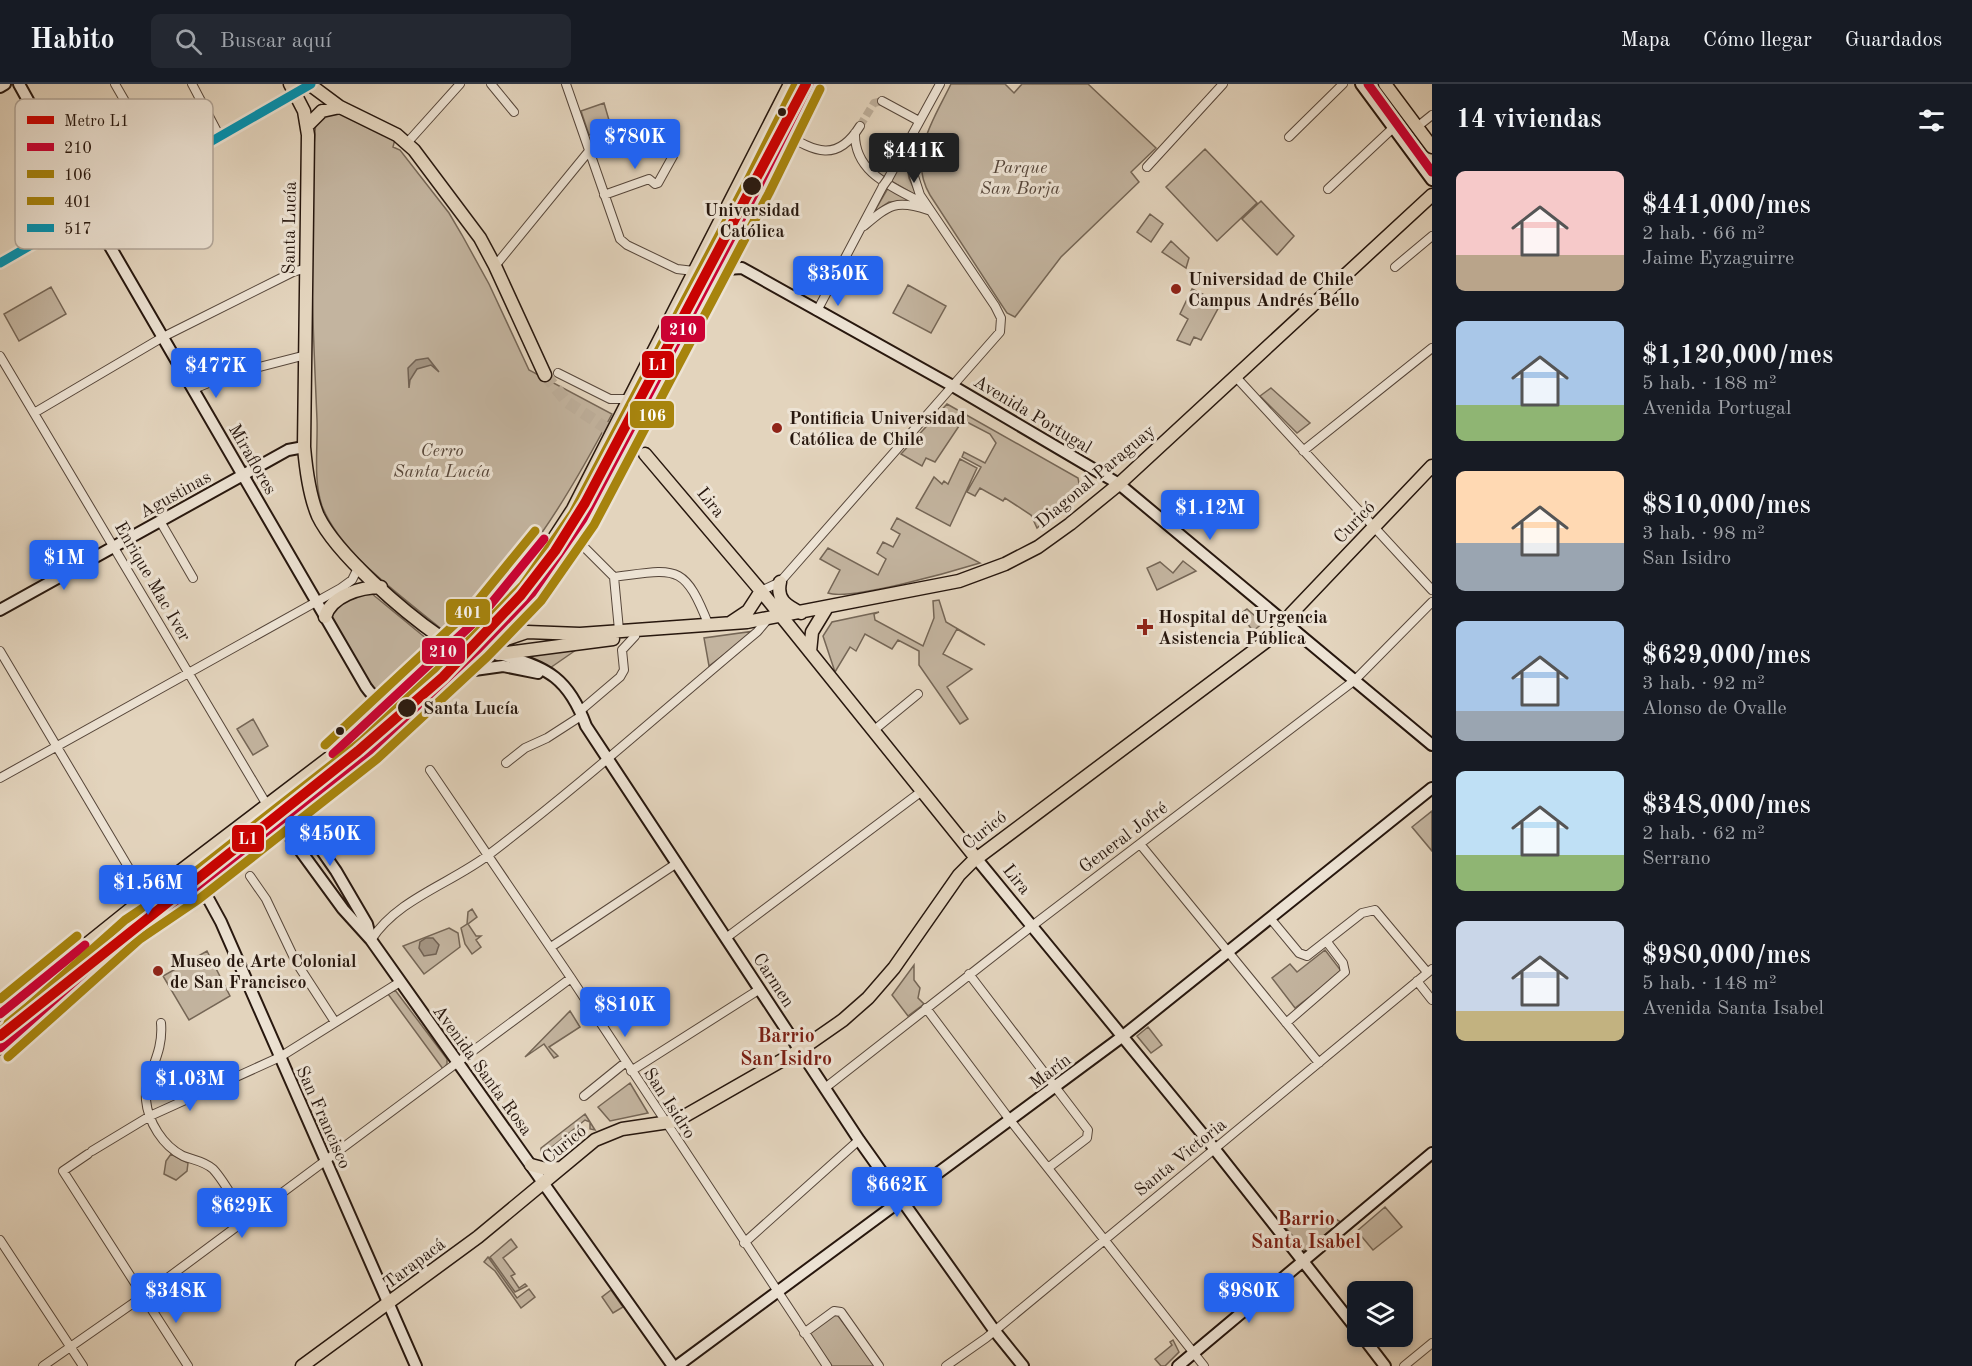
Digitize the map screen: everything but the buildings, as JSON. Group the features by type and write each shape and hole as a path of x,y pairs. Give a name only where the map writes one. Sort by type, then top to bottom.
{"main road":[{"path":"0,87 5,84"},
{"name":"Miraflores","path":"19,84 27,99"},
{"path":"310,84 340,107 389,130 407,143 468,221 495,266 551,374"},
{"path":"0,1014 146,897 342,748 374,728 486,624 534,569 578,499 620,420 628,399 790,84"},
{"path":"0,1048 49,1007 121,940 192,890 370,750 479,648 532,593 576,531 809,84"},
{"path":"1361,84 1432,180"},
{"path":"1385,84 1432,147"},
{"name":"Santa Lucía","path":"293,89 307,126 304,447 308,481 318,515 334,540 381,587 440,637"},
{"path":"307,126 322,111 340,107"},
{"name":"Diagonal Paraguay","path":"479,648 527,632 566,634 619,630 664,630 727,625 783,617 959,581 1005,564 1038,547 1119,484 1432,195"},
{"name":"Miraflores","path":"112,249 370,693 386,703 402,703"},
{"name":"Avenida Portugal","path":"694,271 715,267 742,268 951,385 1119,484 1286,621 1432,746"},
{"name":"Agustinas","path":"0,610 288,450 304,447"},
{"name":"Lira","path":"645,454 762,591 976,858 1123,1036 1347,1317"},
{"name":"Curicó","path":"545,1184 560,1168 604,1136 622,1129 676,1121 800,1050 843,1020 884,981 959,875 976,858 1267,642 1432,466"},
{"path":"780,582 779,591 782,602 801,614"},
{"path":"325,617 329,606 336,601 359,590 381,587"},
{"path":"727,625 748,611 762,591"},
{"path":"810,652 812,632 826,609"},
{"name":"Diagonal Paraguay","path":"498,654 664,630"},
{"name":"Carmen","path":"498,654 532,663 547,670 562,684 581,718 860,1140 994,1330 1023,1366"},
{"name":"Carmen","path":"453,672 493,666 532,670 552,683 581,718"},
{"name":"Marín","path":"675,1366 1123,1036 1432,788"},
{"name":"Avenida Santa Rosa","path":"312,797 305,817 308,832 336,872 367,924 371,940"},
{"name":"Enrique Mac Iver","path":"267,805 279,822"},
{"name":"Avenida Santa Rosa","path":"279,822 343,909 371,940 675,1366"},
{"name":"San Francisco","path":"192,890 206,897 213,907 416,1366"},
{"path":"33,987 49,1007"},
{"path":"652,1126 657,1119 658,1112"},
{"path":"1178,1366 1432,1153"},
{"path":"531,1165 546,1169 560,1168"},
{"name":"Tarapacá","path":"302,1366 390,1303 545,1184"},
{"path":"1370,1347 1385,1366"}],"street":[{"path":"115,84 124,99"},
{"path":"192,84 200,99"},
{"path":"213,141 293,89 310,84"},
{"path":"407,143 459,84"},
{"path":"491,84 514,112"},
{"path":"566,84 619,236 624,243 677,269 694,271"},
{"path":"816,311 940,84"},
{"path":"1147,167 1222,84"},
{"path":"1289,137 1343,84"},
{"path":"882,101 919,121"},
{"path":"1417,127 1432,115"},
{"path":"213,124 220,137"},
{"path":"1329,189 1393,128"},
{"path":"784,133 820,151 838,148 857,130 858,154 868,171 927,208"},
{"path":"762,591 780,582 1000,332 1001,318 995,306 927,208 912,175 909,140"},
{"path":"495,266 589,151"},
{"path":"604,195 646,179 652,180 655,184 658,183 673,156"},
{"path":"860,228 881,210 892,205 908,204 927,208"},
{"path":"1395,267 1432,236"},
{"path":"0,263 25,249"},
{"path":"34,412 164,337 292,272 307,268"},
{"path":"1303,451 1432,348"},
{"path":"194,389 228,375 306,355"},
{"name":"Enrique Mac Iver","path":"0,356 267,805"},
{"path":"551,374 610,399 628,399"},
{"path":"1235,376 1432,590"},
{"path":"160,521 193,578"},
{"path":"576,531 584,547 614,576 619,630"},
{"path":"0,778 347,584 359,566"},
{"path":"614,576 659,570 676,573 696,596 709,626"},
{"name":"General Jofré","path":"825,1088 969,974 1355,680 1432,602"},
{"path":"371,940 386,920 489,855 608,759 757,632 768,619"},
{"path":"506,763 525,748 581,718 620,677 624,669 622,650 635,636"},
{"path":"0,651 146,897 155,905 165,908"},
{"path":"873,731 918,694"},
{"name":"San Isidro","path":"430,770 551,947 827,1366"},
{"path":"726,938 922,791"},
{"path":"1140,844 1319,1063"},
{"path":"551,947 677,863"},
{"path":"250,876 266,899 296,962 335,1022"},
{"path":"1270,918 1301,955 1312,954 1362,914 1375,910 1430,971"},
{"path":"1286,1023 1345,972 1343,963 1327,942"},
{"name":"Santa Victoria","path":"946,1366 994,1330 1430,971"},
{"path":"969,974 1056,1087 1089,1135 1048,1168"},
{"path":"43,1366 72,1348 142,1297 571,978"},
{"path":"1417,981 1432,1000"},
{"path":"188,1366 63,1171 150,1116 280,1057 400,982"},
{"path":"631,1071 760,989"},
{"path":"926,1008 1010,1120 1204,1366"},
{"path":"161,1023 160,1050 147,1086 146,1100 150,1116 171,1148 203,1162 214,1171 246,1220"},
{"path":"584,1096 626,1062"},
{"path":"744,1243 860,1140"},
{"path":"0,1240 83,1366"},
{"path":"804,1333 834,1311 841,1311 879,1366"},
{"path":"1404,1366 1432,1343"}],"green space":[{"name":"Parque San Borja","path":"951,84 1005,84 1014,93 1022,84 1088,84 1156,148 1131,172 1139,182 1061,257 1015,317 1007,313 930,195 924,180 921,166 922,152 931,124"},
{"path":"604,103 611,127 589,135 581,111"},
{"name":"Cerro Santa Lucía","path":"335,110 395,139 393,147 400,150 449,213 462,235 489,284 529,370 612,414 542,533 501,586 451,637 397,594 361,561 332,525 319,496 312,270 313,157 316,121"},
{"path":"1205,149 1257,203 1217,241 1166,187"},
{"path":"905,156 909,178 917,196 891,181"},
{"path":"888,188 913,202 889,202 874,212"},
{"path":"1261,201 1294,236 1277,255 1242,219"},
{"path":"1150,214 1163,224 1151,242 1137,232"},
{"path":"1171,241 1189,258 1186,268 1162,252"},
{"path":"908,285 946,306 931,333 893,313"},
{"path":"51,287 66,314 19,341 4,314"},
{"path":"1192,289 1221,303 1201,340 1194,337 1190,345 1177,340 1188,319 1180,314"},
{"path":"1271,388 1310,423 1297,433 1260,396"},
{"path":"947,404 1078,478 1080,490 1037,528 1031,515 1005,498 1003,501 980,488 975,496 967,492 981,467 962,457 964,452 985,463 996,443 990,434 963,420 935,462 926,458 922,466 901,454"},
{"path":"960,459 977,468 950,526 916,508 934,477 942,484 944,481 948,484"},
{"path":"897,518 980,563 879,589 857,593 828,593 840,570 820,559 828,548 878,575 886,559 877,553 883,542 893,547 900,534 891,529"},
{"path":"1183,561 1196,571 1157,590 1147,568 1160,562 1173,573"},
{"path":"371,593 439,649 388,694 381,694 374,689 332,620 331,610 359,594"},
{"path":"939,600 946,622 985,645 957,629 943,654 972,669 947,687 968,719 960,724 919,665 919,651 898,640 892,649 865,634 856,651 850,647 835,672 823,636 832,622 879,612 874,614 875,620 923,646 934,618 933,601"},
{"path":"1247,609 1263,623 1253,631 1240,614"},
{"path":"755,631 709,666 704,638"},
{"path":"576,650 550,668 520,656"},
{"path":"253,719 268,746 253,755 237,729"},
{"path":"1432,811 1432,851 1412,827"},
{"path":"263,818 266,823 173,891 168,891"},
{"path":"144,909 55,992 47,987 47,985"},
{"path":"472,909 477,917 468,924 476,936 481,936 476,940 481,947 472,954 465,944 461,928 467,924 468,912"},
{"path":"449,928 458,933 460,947 424,974 403,946"},
{"path":"1325,950 1342,972 1295,1008 1272,978 1290,964 1297,972"},
{"path":"207,951 230,996 189,1020 163,976"},
{"path":"914,965 914,980 920,988 918,998 924,1004 908,1016 892,995"},
{"path":"395,990 447,1059 447,1064 443,1069 388,994"},
{"path":"34,998 39,1006 0,1038 0,1026"},
{"path":"570,1011 580,1027 549,1047 558,1056 554,1058 544,1044 525,1057"},
{"path":"1148,1027 1162,1045 1151,1053 1137,1036"},
{"path":"630,1083 648,1113 610,1121 598,1107"},
{"path":"585,1114 590,1122 585,1120 547,1151 541,1152 541,1148"},
{"path":"171,1154 188,1163 187,1171 176,1180 164,1174 166,1161"},
{"path":"1385,1207 1402,1227 1373,1250 1357,1231"},
{"path":"1311,1213 1329,1215 1341,1222 1305,1251 1282,1223 1299,1215"},
{"path":"511,1239 517,1247 503,1258 515,1274 511,1276 519,1288 525,1284 527,1286 515,1292 490,1257"},
{"path":"488,1257 517,1298 529,1289 535,1297 521,1308 495,1271 484,1262"},
{"path":"611,1290 623,1307 613,1313 602,1297"},
{"path":"836,1313 875,1366 832,1366 808,1333"},
{"path":"1173,1340 1179,1352 1165,1366 1161,1366 1155,1359 1172,1345 1170,1342"}],"shaded area":[{"path":"428,358 439,372 431,365 417,369 410,380 409,388 408,368 416,360"},
{"path":"426,938 433,938 439,945 436,954 424,956 419,948 420,942"}],"tunnel":[{"path":"860,126 874,103 882,101"},
{"path":"545,375 567,402 645,454"},
{"path":"440,637 467,650 498,654"}],"metro line":[{"name":"L1","path":"0,1036 358,751 443,677 521,595 555,551 585,503 806,84"}],"transit line":[{"name":"517","path":"213,140 311,84"},
{"name":"401","path":"0,1032 125,920 185,880 362,741 471,639 523,585 573,513 796,84"},
{"name":"210","path":"0,1048 133,929 192,890 370,750 479,648 532,593 583,519 758,187 809,84"},
{"name":"210","path":"1368,84 1432,172"},
{"name":"106","path":"8,1057 140,939 199,899 377,759 487,657 541,601 594,525 769,193 820,89"},
{"name":"517","path":"0,263 24,249"},
{"name":"401","path":"325,745 472,608 535,531"},
{"name":"210","path":"333,754 481,616 544,539"},
{"name":"401","path":"0,999 77,936"},
{"name":"210","path":"0,1014 85,945"},
{"name":"106","path":"8,1023 91,956"}],"place":[{"name":"Universidad Católica","path":"752,186"},
{"name":"Universidad de Chile Campus Andrés Bello","path":"1176,289"},
{"name":"Pontificia Universidad Católica de Chile","path":"777,428"},
{"name":"Hospital de Urgencia Asistencia Pública","path":"1145,627"},
{"name":"Santa Lucía","path":"407,708"},
{"name":"Museo de Arte Colonial de San Francisco","path":"158,971"}],"district":[{"name":"Barrio San Isidro","path":"786,1046"},
{"name":"Barrio Santa Isabel","path":"1306,1230"}]}
